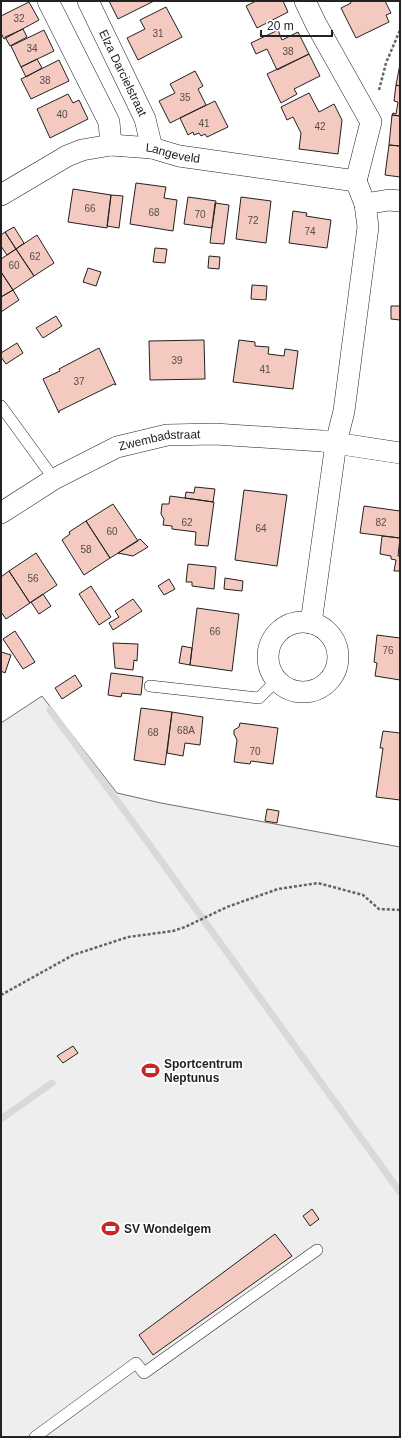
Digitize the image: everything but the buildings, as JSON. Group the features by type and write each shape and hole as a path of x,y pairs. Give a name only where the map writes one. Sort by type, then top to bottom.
{"street":[{"path":"48,1 109,122 111,145"},
{"name":"Elza Darcielstraat","path":"88,1 145,119 152,148"},
{"path":"305,1 371,122 356,181 366,204 368,227 344,411 336,443 311,623"},
{"name":"Langeveld","path":"1,195 67,156 82,150 111,145 152,148 179,156 356,181"},
{"path":"366,204 389,200 400,201"},
{"name":"Zwembadstraat","path":"1,513 54,479 118,446 167,435 215,434 322,441 400,453"},
{"path":"299,622 311,623 325,629 334,639 338,650 336,671 326,684 316,690 304,692 286,688 270,671 268,650 273,638 287,625 299,622"}],"lane":[{"path":"1,406 54,479"},
{"path":"150,686 259,698 277,680"},
{"path":"35,1437 136,1363 144,1373 317,1250"}],"path":[{"path":"371,122 386,63 400,30"},
{"path":"1,995 73,955 128,937 172,931 227,907 278,889 318,883 364,895 379,909 400,910"}],"shaded area":[{"name":"Sportcentrum Neptunus","path":"42,696 117,793 161,803 400,847 400,1437 1,1437 1,723"}],"waterway":[{"path":"50,710 146,840 400,1192"},
{"path":"1,1119 52,1083"}],"place":[{"name":"Sportcentrum Neptunus","path":"151,1071"},
{"name":"SV Wondelgem","path":"111,1229"}]}
